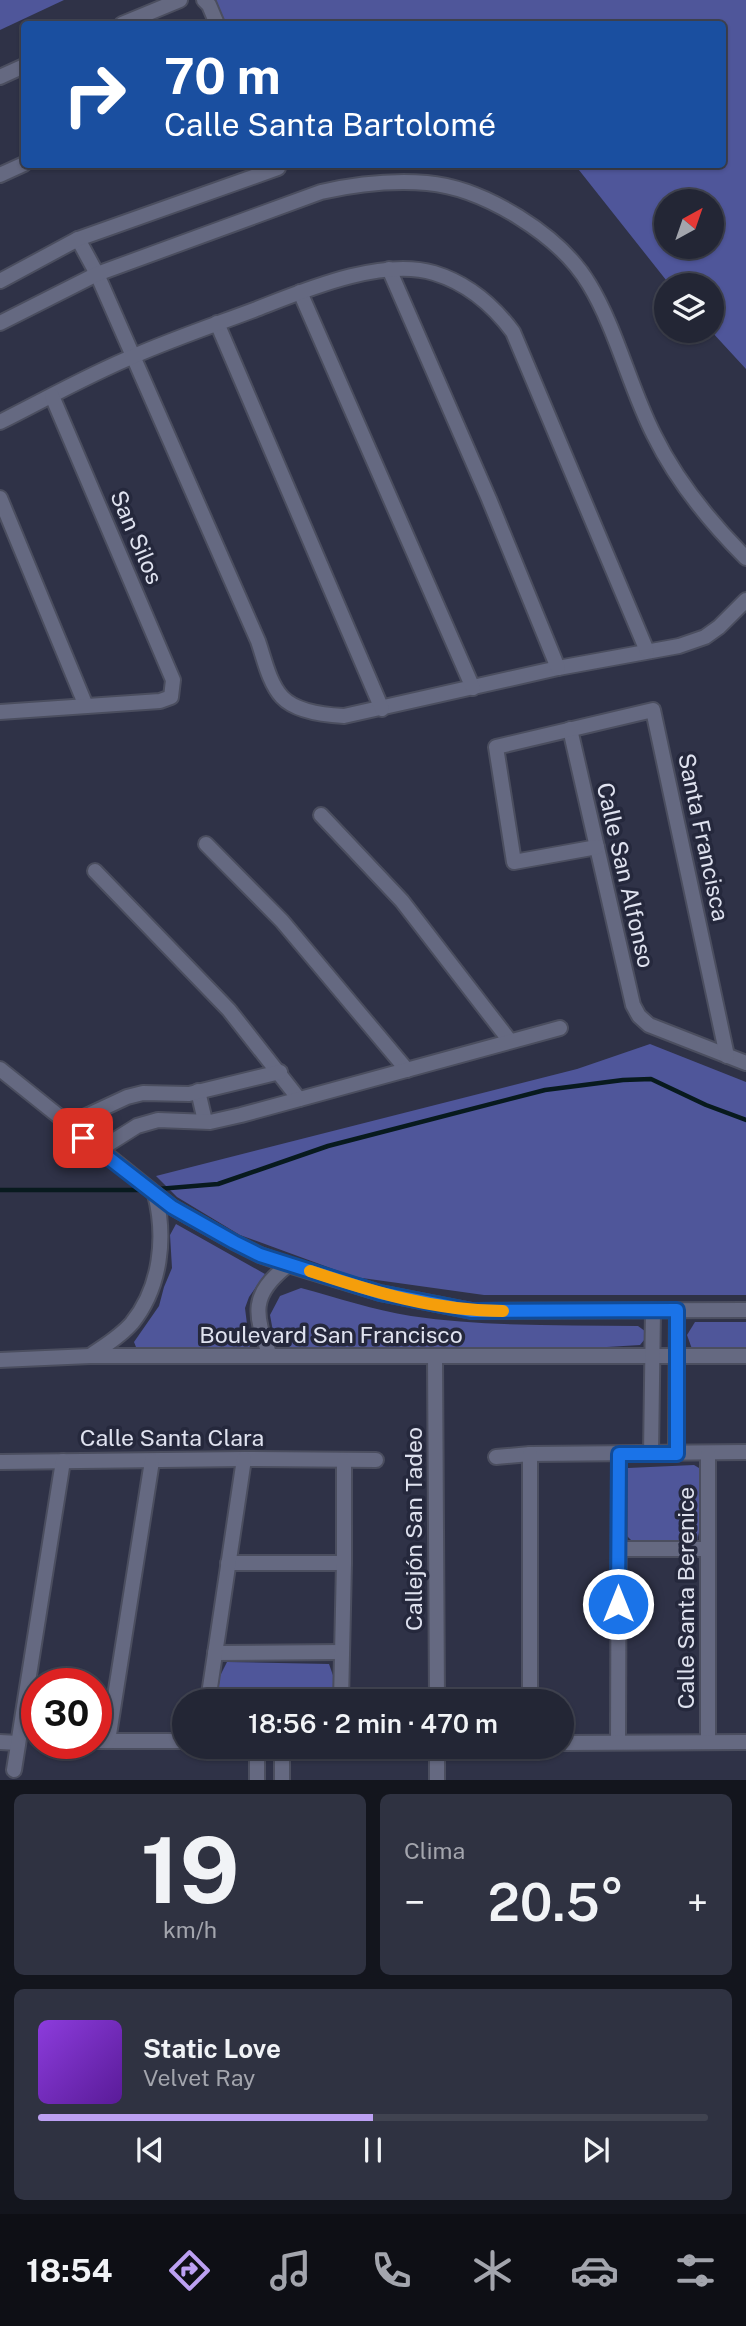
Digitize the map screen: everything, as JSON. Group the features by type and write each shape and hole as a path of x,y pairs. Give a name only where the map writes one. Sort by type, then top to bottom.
{"street":[{"path":"129,21 180,0"},
{"path":"204,0 216,21"},
{"path":"0,77 21,67"},
{"path":"0,175 21,165"},
{"path":"0,281 78,239 272,168"},
{"path":"0,323 97,274 321,192 359,183 428,183 462,191 515,215 570,258 589,283 601,307 641,410 672,469 716,528 746,558"},
{"path":"78,239 97,274 282,697 319,714 344,716 382,709 558,668 679,646 705,637 746,600"},
{"path":"389,269 489,499 558,668"},
{"path":"0,422 133,356 300,292 367,272 389,269 433,272 468,289 493,307 513,332 648,651"},
{"path":"300,292 473,688"},
{"path":"217,323 382,709"},
{"name":"San Silos","path":"52,396 173,680 171,697 160,701 86,706"},
{"path":"0,498 86,706 0,712"},
{"name":"Santa Francisca","path":"570,729 653,710 727,1056"},
{"path":"570,729 496,747 514,862 597,847"},
{"name":"Calle San Alfonso","path":"570,729 633,1005 639,1016 649,1025 727,1056"},
{"path":"321,815 402,901 510,1041"},
{"path":"205,844 282,921 407,1070"},
{"path":"95,871 229,1010 299,1099"},
{"path":"99,1150 138,1126 158,1120 205,1121 241,1115 560,1028"},
{"path":"727,1056 746,1063"},
{"name":"Boulevard San Francisco","path":"0,1069 172,1207 234,1242 288,1265 380,1293 456,1309 746,1310"},
{"path":"67,1125 127,1097 143,1093 189,1094 280,1072"},
{"path":"198,1091 205,1121"},
{"path":"90,1356 132,1322 148,1296 157,1272 160,1247 161,1219 155,1194"},
{"path":"270,1356 259,1324 261,1294 269,1280 288,1265"},
{"path":"651,1454 653,1310"},
{"path":"677,1310 677,1454"},
{"name":"Boulevard San Francisco","path":"0,1360 90,1356 746,1356"},
{"name":"Callejón San Tadeo","path":"435,1357 436,1689"},
{"path":"496,1457 530,1454 746,1452"},
{"path":"530,1454 530,1689"},
{"path":"618,1742 619,1454"},
{"name":"Calle Santa Berenice","path":"708,1454 708,1742"},
{"path":"210,1689 244,1459"},
{"name":"Calle Santa Clara","path":"0,1462 376,1460"},
{"path":"14,1770 63,1461"},
{"path":"112,1685 152,1461"},
{"path":"341,1689 344,1461"},
{"path":"619,1549 708,1549"},
{"path":"228,1563 344,1563"},
{"path":"215,1653 341,1652"},
{"path":"112,1741 172,1741"},
{"path":"0,1742 18,1743"},
{"path":"574,1743 746,1742"},
{"path":"257,1759 257,1780"},
{"path":"282,1759 282,1780"},
{"path":"437,1759 437,1780"}],"shaded area":[{"path":"0,0 64,0 0,30"},
{"path":"216,0 746,0 746,369 722,343 724,273 660,273 577,168 726,168 726,21 225,21"},
{"path":"650,1044 746,1082 746,1295 484,1295 355,1277 240,1235 177,1197 156,1176 577,1069"},
{"path":"176,1224 265,1274 249,1297 245,1308 250,1349 136,1347 134,1342 159,1306 172,1268 170,1235"},
{"path":"301,1288 370,1307 439,1320 496,1324 638,1326 649,1334 640,1345 553,1349 292,1348 274,1337 270,1315 280,1296"},
{"path":"695,1322 746,1322 746,1349 692,1349 687,1335"},
{"path":"694,1465 699,1468 700,1527 697,1542 635,1544 627,1536 628,1468"},
{"path":"227,1662 329,1664 336,1689 218,1689 220,1676"}],"waterway":[{"path":"158,1189 218,1184 328,1146 545,1090 623,1080 651,1079 746,1120"},
{"path":"0,1190 146,1190"}],"slow traffic":[{"path":"310,1271 380,1293 428,1304 472,1311 503,1311"}],"route":[{"path":"83,1138 172,1207 201,1225 260,1255 380,1293 472,1311 677,1310 677,1454 619,1454 618,1604"}]}
